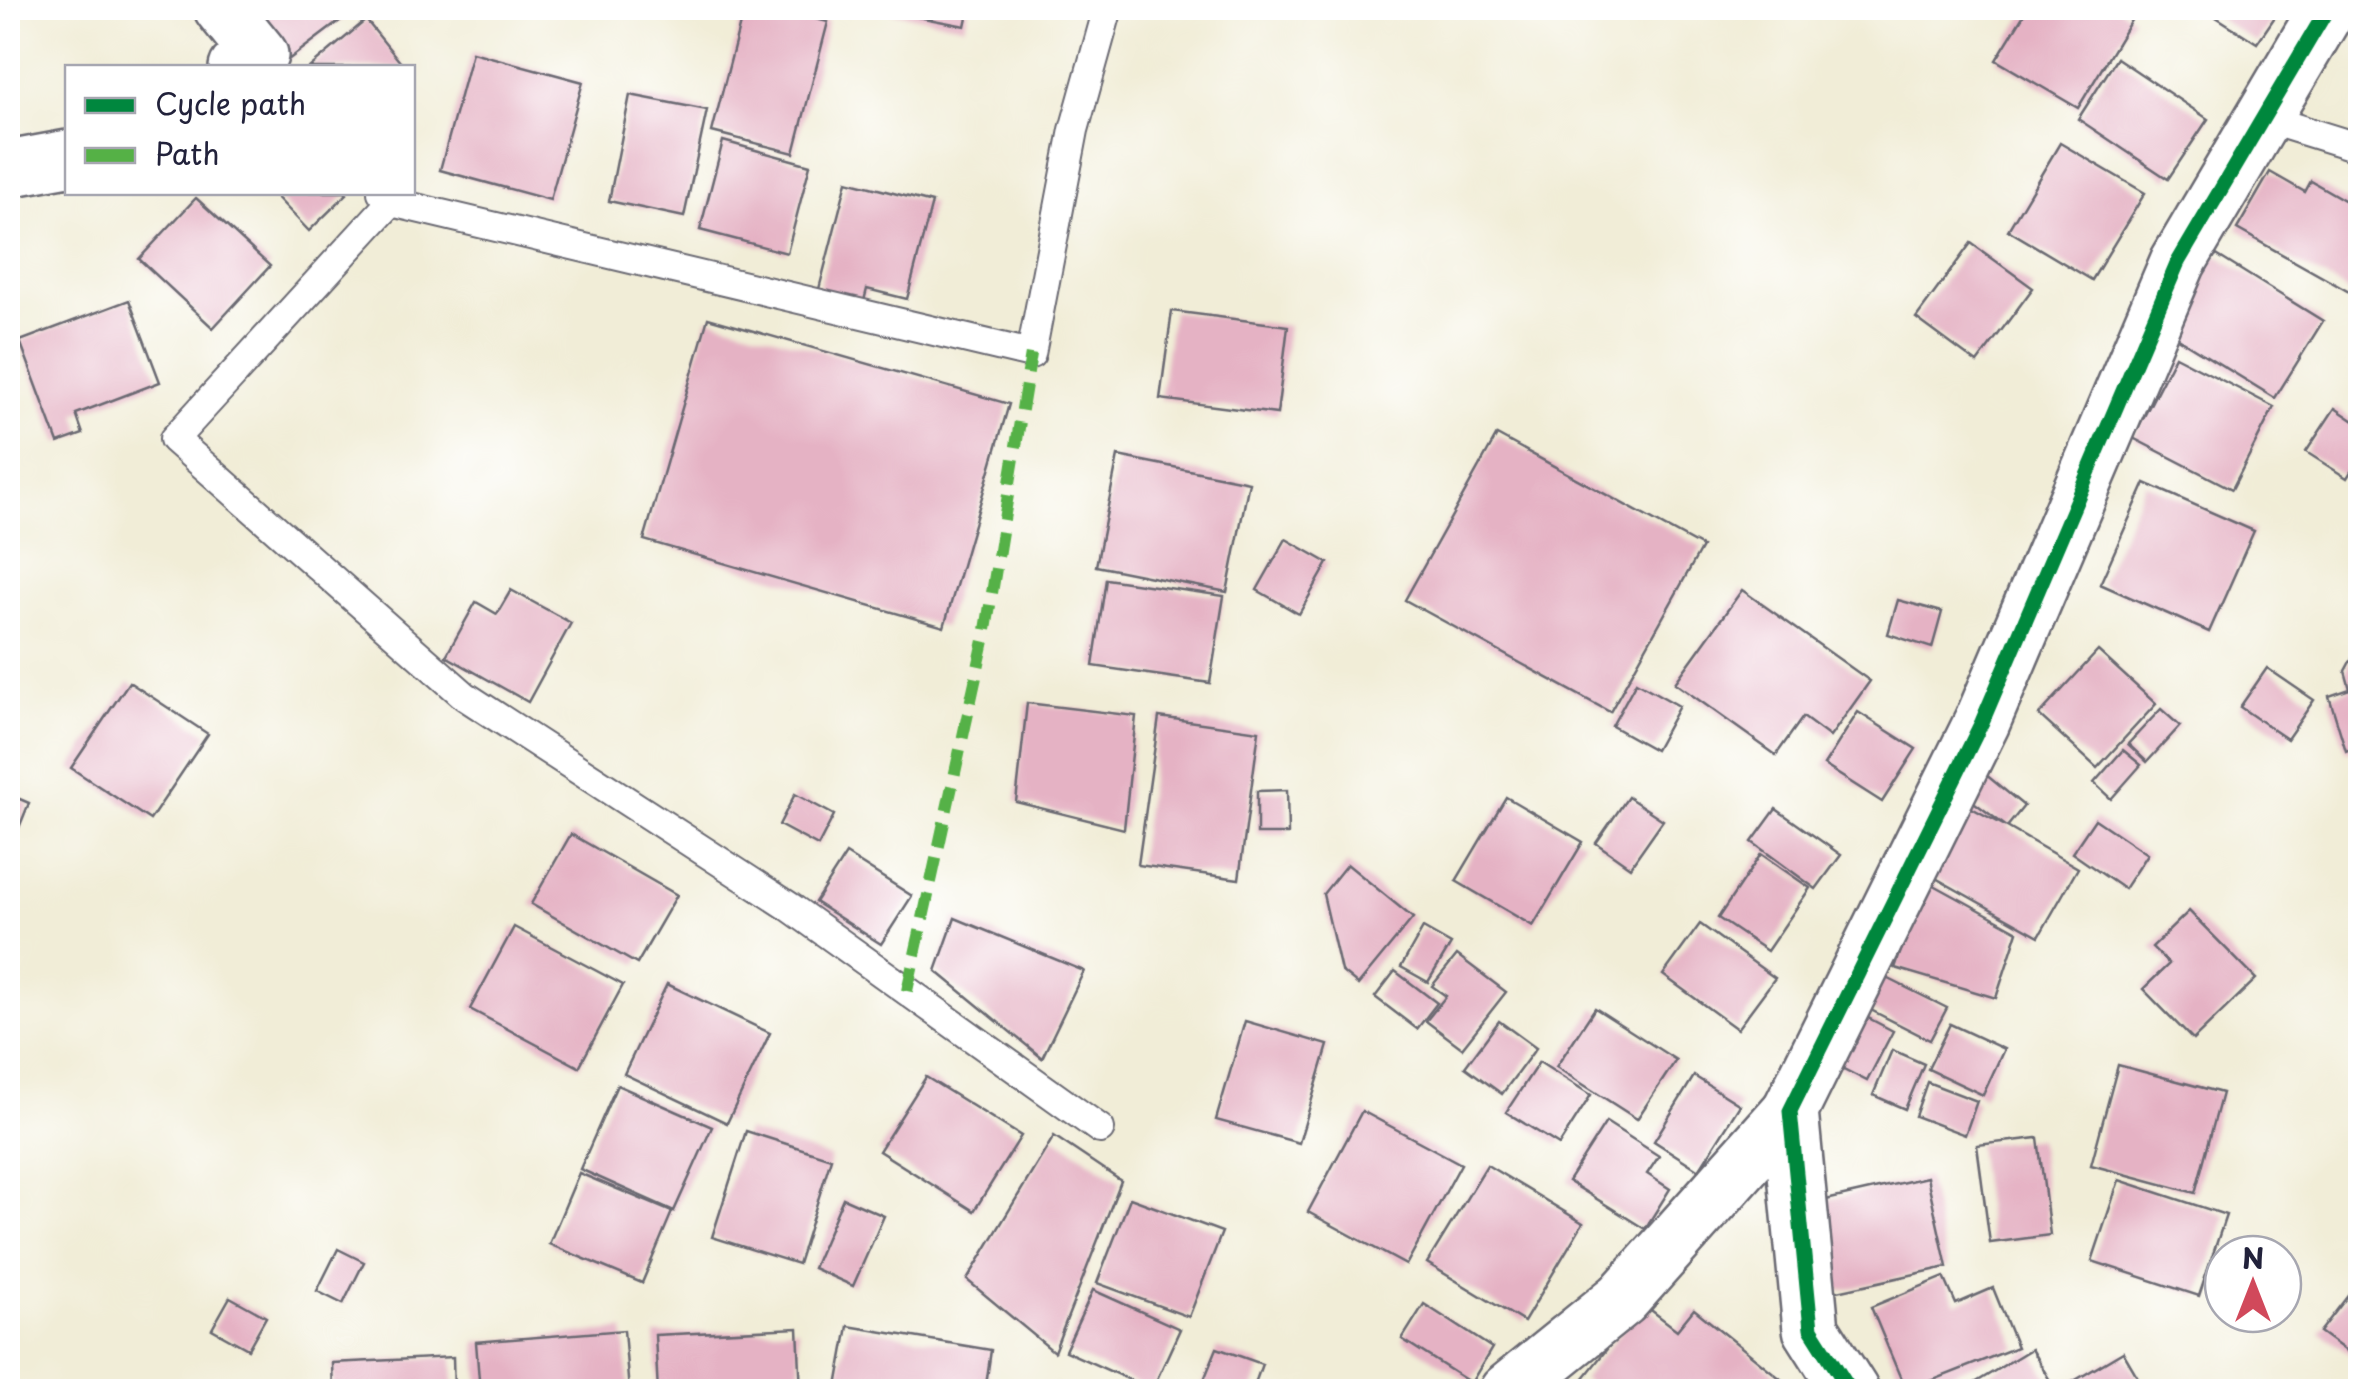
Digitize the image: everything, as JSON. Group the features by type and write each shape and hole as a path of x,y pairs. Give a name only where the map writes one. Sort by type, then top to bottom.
{"street":[{"path":"222,8 256,63"},
{"path":"1507,1392 1622,1299 1790,1111 1982,722 2178,262 2328,8"},
{"path":"8,168 65,158"},
{"path":"1790,1111 1812,1330 1852,1392"}],"lane":[{"path":"1100,1128 790,907 465,696 174,439 387,197 1031,354 1074,130 1108,8"},
{"path":"2263,118 2360,148"}],"building":[{"path":"248,8 350,8 353,11 288,60"},
{"path":"744,8 772,8 828,22 794,153 712,132"},
{"path":"876,8 969,8 965,26"},
{"path":"2028,8 2117,8 2133,17 2078,108 1996,60"},
{"path":"2202,8 2281,8 2257,43"},
{"path":"366,20 403,65 313,65"},
{"path":"472,52 583,82 550,200 440,170"},
{"path":"2117,58 2208,119 2168,179 2078,119"},
{"path":"630,95 707,110 684,217 609,201"},
{"path":"723,141 810,165 787,253 700,230"},
{"path":"2060,143 2145,193 2092,280 2008,230"},
{"path":"2270,172 2305,192 2311,181 2360,209 2360,298 2237,229"},
{"path":"847,181 932,203 907,299 867,289 864,301 819,289"},
{"path":"275,195 346,195 309,231"},
{"path":"196,198 270,266 213,328 139,259"},
{"path":"1971,243 2033,288 1977,363 1916,318"},
{"path":"2215,254 2323,321 2275,398 2166,331"},
{"path":"129,300 160,382 76,414 83,434 58,443 20,341"},
{"path":"1172,311 1288,326 1277,414 1160,399"},
{"path":"708,318 1009,404 944,627 644,540"},
{"path":"2175,356 2274,407 2232,489 2133,438"},
{"path":"2335,408 2360,425 2360,457 2347,478 2306,452"},
{"path":"1497,435 1702,547 1610,712 1405,600"},
{"path":"1118,456 1249,482 1227,592 1096,566"},
{"path":"2145,483 2254,531 2209,632 2100,584"},
{"path":"1286,539 1328,563 1299,614 1257,590"},
{"path":"1106,579 1224,596 1210,683 1093,666"},
{"path":"511,590 571,623 528,702 446,656 476,602 497,614"},
{"path":"1742,590 1870,681 1830,737 1803,717 1776,755 1675,683"},
{"path":"1898,600 1942,612 1932,648 1888,634"},
{"path":"2360,643 2360,746 2346,751 2329,696 2350,689 2345,671"},
{"path":"2098,651 2156,704 2097,768 2039,715"},
{"path":"2267,668 2314,700 2287,739 2240,707"},
{"path":"129,682 208,734 150,820 71,768"},
{"path":"1636,682 1679,706 1655,750 1612,726"},
{"path":"1027,703 1136,716 1124,829 1016,802"},
{"path":"2161,709 2180,726 2147,762 2128,744"},
{"path":"1858,712 1916,749 1882,802 1824,765"},
{"path":"1159,717 1259,731 1239,879 1138,865"},
{"path":"2123,750 2141,765 2111,799 2094,783"},
{"path":"1985,774 2024,806 2007,827 1967,797"},
{"path":"1287,790 1288,834 1257,834 1257,791"},
{"path":"8,794 29,803 8,855"},
{"path":"795,794 834,815 818,846 779,825"},
{"path":"1506,797 1583,842 1533,926 1456,881"},
{"path":"1628,797 1663,820 1630,867 1596,843"},
{"path":"1964,804 2078,868 2039,936 1925,872"},
{"path":"1776,809 1841,855 1816,889 1752,842"},
{"path":"2095,819 2147,854 2124,889 2072,853"},
{"path":"571,834 677,895 637,964 531,904"},
{"path":"846,854 912,896 881,944 815,902"},
{"path":"1761,854 1810,888 1767,951 1718,918"},
{"path":"1347,864 1413,918 1358,985 1341,971 1323,894"},
{"path":"1925,880 2018,931 1996,998 1895,968"},
{"path":"2189,911 2256,979 2193,1040 2143,989 2169,964 2152,947"},
{"path":"955,918 1084,971 1042,1058 936,971"},
{"path":"1700,924 1775,978 1737,1029 1663,975"},
{"path":"514,927 623,985 579,1067 470,1009"},
{"path":"1423,928 1451,944 1428,982 1401,967"},
{"path":"1457,955 1506,992 1462,1048 1426,1021 1446,996 1432,986"},
{"path":"1395,971 1437,1003 1417,1029 1375,997"},
{"path":"1873,971 1947,1008 1930,1040 1857,1003"},
{"path":"667,984 770,1033 727,1123 624,1074"},
{"path":"1595,1008 1676,1060 1637,1119 1556,1067"},
{"path":"1857,1012 1893,1031 1867,1081 1832,1063"},
{"path":"1245,1021 1328,1045 1299,1143 1216,1120"},
{"path":"1499,1021 1536,1048 1502,1094 1465,1067"},
{"path":"1950,1024 2004,1049 1983,1095 1928,1069"},
{"path":"1892,1050 1924,1064 1905,1109 1873,1095"},
{"path":"1539,1062 1591,1095 1559,1145 1506,1112"},
{"path":"2118,1065 2222,1093 2195,1193 2091,1165"},
{"path":"1694,1076 1740,1105 1699,1170 1654,1141"},
{"path":"926,1077 1021,1136 974,1211 879,1151"},
{"path":"1927,1082 1977,1101 1965,1135 1915,1116"},
{"path":"617,1085 712,1127 674,1211 580,1169"},
{"path":"1362,1111 1461,1164 1406,1265 1308,1212"},
{"path":"1606,1122 1659,1156 1647,1174 1670,1189 1645,1229 1568,1181"},
{"path":"746,1131 831,1158 798,1264 712,1237"},
{"path":"1054,1136 1121,1181 1054,1352 967,1280"},
{"path":"2038,1138 2050,1235 1990,1243 1977,1145"},
{"path":"1487,1165 1583,1223 1524,1322 1427,1263"},
{"path":"579,1173 672,1212 642,1283 549,1244"},
{"path":"1927,1177 1947,1267 1824,1294 1804,1205"},
{"path":"2119,1180 2226,1215 2220,1234 2203,1234 2203,1284 2199,1296 2092,1261"},
{"path":"843,1198 884,1216 853,1286 813,1268"},
{"path":"1130,1198 1222,1232 1189,1317 1097,1283"},
{"path":"338,1249 364,1262 343,1304 317,1291"},
{"path":"1944,1277 1956,1304 1993,1288 2017,1347 1906,1391 1871,1307"},
{"path":"1093,1290 1180,1329 1152,1390 1065,1351"},
{"path":"2350,1293 2360,1300 2360,1361 2320,1332"},
{"path":"230,1297 266,1317 248,1349 212,1329"},
{"path":"1424,1304 1492,1348 1471,1383 1402,1339"},
{"path":"1643,1304 1677,1330 1694,1309 1797,1392 1599,1392 1583,1379"},
{"path":"848,1326 991,1350 985,1392 836,1392"},
{"path":"798,1328 801,1392 658,1392 655,1335"},
{"path":"624,1330 629,1392 480,1392 476,1342"},
{"path":"1217,1348 1262,1364 1252,1392 1214,1392 1201,1387"},
{"path":"2031,1349 2057,1392 1960,1392"},
{"path":"2123,1352 2143,1386 2134,1392 2073,1392 2069,1384"},
{"path":"453,1357 454,1392 333,1392 332,1363"},
{"path":"54,1387 117,1387 117,1392 54,1392"}],"marked path":[{"path":"907,991 985,636 1031,354"}],"cycle path":[{"path":"1851,1392 1811,1329 1790,1111 1982,722 2178,262 2328,8"}]}
